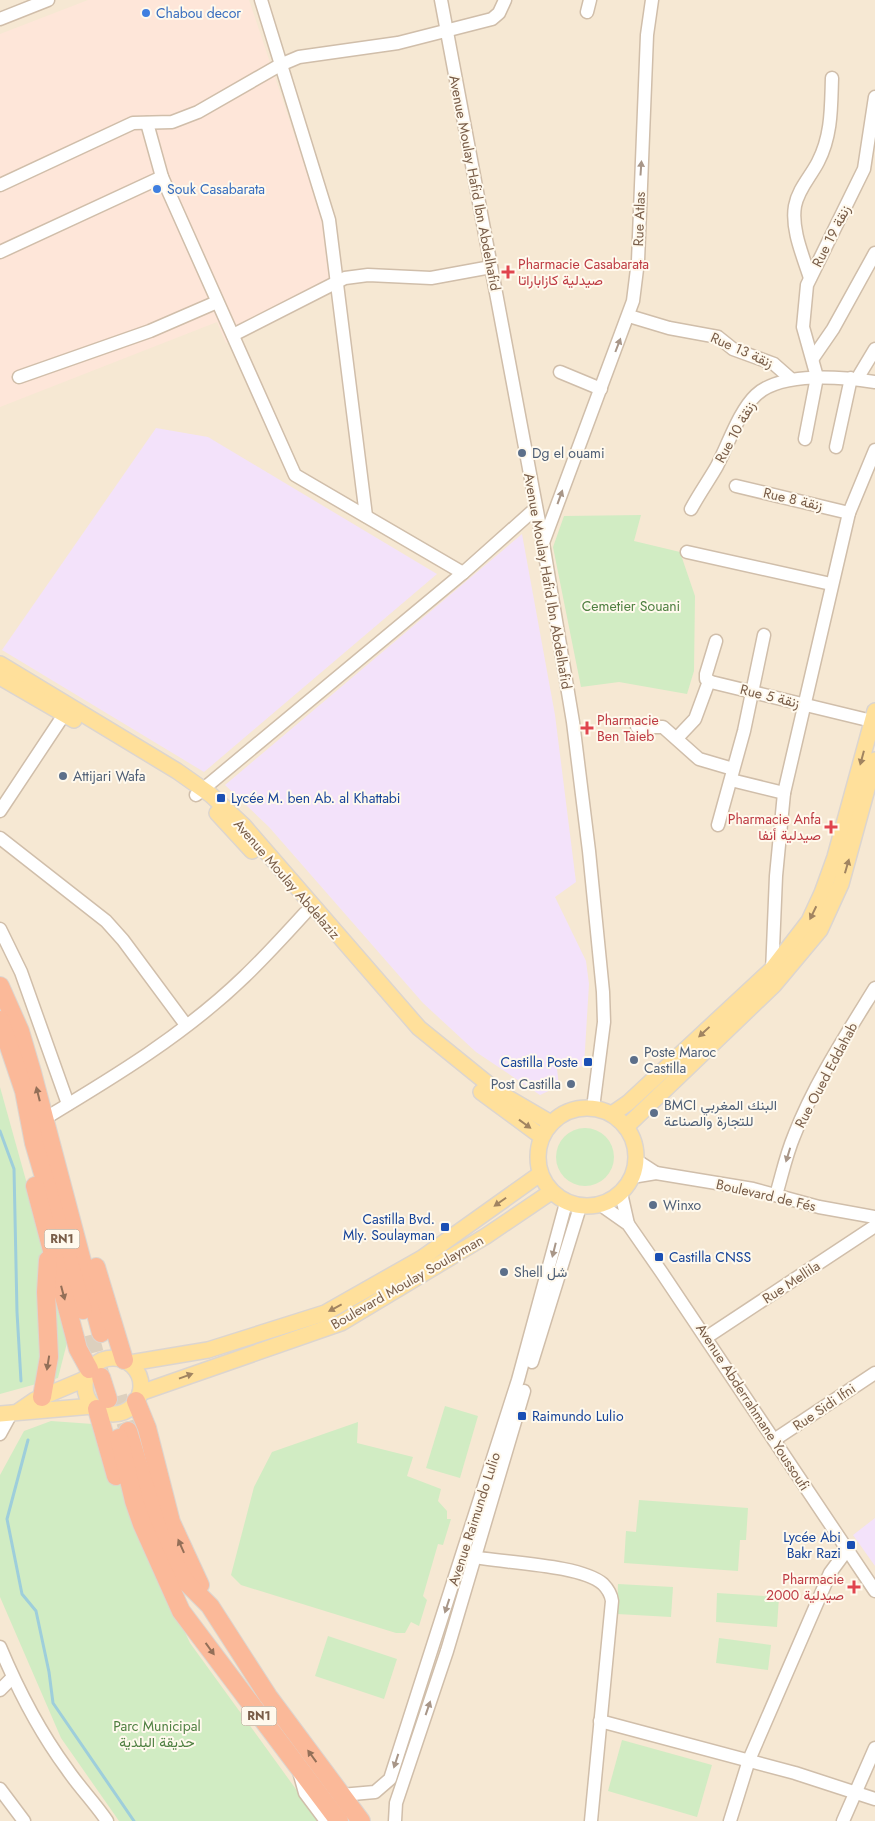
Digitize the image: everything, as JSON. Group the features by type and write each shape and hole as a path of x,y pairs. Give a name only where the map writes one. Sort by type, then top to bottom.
{"highway":[{"name":"RN1","path":"0,986 20,1032 44,1118 42,1142"},
{"name":"RN1","path":"0,1020 42,1142 95,1334"},
{"path":"127,1362 111,1320 72,1183 63,1159 42,1142 35,1184 78,1350 97,1375 138,1544 160,1588 181,1610"},
{"path":"42,1397 49,1357 46,1292 50,1245"},
{"path":"138,1397 171,1522 180,1545 210,1606"},
{"name":"RN1","path":"339,1821 181,1610 140,1516 123,1433 164,1546 186,1582 210,1606 268,1696 361,1821"}],"main road":[{"name":"Avenue Moulay Abdelaziz","path":"0,664 68,710 146,757 199,792 243,825 319,923 404,1025 442,1061 542,1137"},
{"name":"Avenue Moulay Abdelaziz","path":"0,677 68,710"},
{"path":"612,1114 628,1103 772,969 808,921 822,893 837,849 874,716"},
{"path":"626,1127 774,985 815,936 831,909 841,884 875,760"},
{"name":"Avenue Moulay Abdelaziz","path":"199,792 305,913 319,923 435,1043 498,1092 551,1123"},
{"path":"578,1108 592,1108 612,1114 626,1127 635,1148 636,1160 632,1177 621,1193 601,1205 573,1205 551,1192 540,1174 538,1155 542,1137 551,1123 563,1113 578,1108"},
{"name":"Boulevard Moulay Soulayman","path":"127,1362 208,1350 325,1313 422,1258 540,1174"},
{"name":"Boulevard Moulay Soulayman","path":"138,1397 341,1324 477,1242 551,1192"},
{"path":"117,1358 127,1362 138,1372 141,1382 138,1397 125,1411 118,1413 111,1414 104,1403 40,1412 10,1413 42,1397 97,1375 102,1359 117,1358"}],"street":[{"path":"0,19 48,0"},
{"path":"261,0 329,220 366,516"},
{"name":"Avenue Moulay Hafid Ibn Abdelhafid","path":"441,0 543,543 573,722 602,970 604,1022 592,1108"},
{"path":"0,185 134,123 172,122 198,112 280,65 299,57 398,42 447,32 492,19 499,13 505,0"},
{"name":"Rue Atlas","path":"543,543 634,301 638,261 647,35 652,0"},
{"path":"810,278 796,230 794,210 798,195 818,161 828,138 832,78"},
{"name":"Rue 19 زنقة","path":"817,377 803,327 810,278 864,169 875,97"},
{"path":"147,123 162,177 295,475 463,573"},
{"path":"0,252 162,177"},
{"path":"813,358 833,329 875,254"},
{"path":"233,335 336,282 368,275 431,278 491,267"},
{"path":"19,377 150,331 217,302"},
{"name":"Rue 13 زنقة","path":"629,316 670,328 718,337 733,349 774,364 791,379"},
{"path":"836,447 854,379 875,349"},
{"path":"560,372 601,388"},
{"path":"805,439 817,377"},
{"name":"Rue 10 زنقة","path":"691,509 753,398 761,391 791,379 817,377 875,382"},
{"path":"774,985 772,969 776,876 784,793 849,513 875,450"},
{"name":"Rue 8 زنقة","path":"736,486 849,513"},
{"path":"199,792 463,573 536,508"},
{"path":"687,552 831,584"},
{"path":"718,825 732,774 764,636"},
{"path":"677,738 695,719 709,681 706,674 716,641"},
{"name":"Rue 5 زنقة","path":"709,681 804,704 874,716"},
{"path":"0,811 68,710"},
{"path":"637,727 663,727 677,738 686,750 699,758 732,774 784,793"},
{"path":"0,838 106,921 123,940 186,1025"},
{"path":"44,1118 136,1062 186,1025 244,978 305,913"},
{"path":"0,929 21,972 68,1104"},
{"name":"Rue Oued Eddahab","path":"776,1195 794,1136 817,1086 875,988"},
{"name":"Boulevard de Fés","path":"636,1160 656,1173"},
{"name":"Boulevard de Fés","path":"632,1177 656,1173 776,1195 820,1207 875,1217"},
{"name":"Avenue Abderrahmane Youssoufi","path":"621,1193 628,1224"},
{"name":"Avenue Raimundo Lulio","path":"395,1821 396,1804 447,1651 469,1556 518,1380 573,1205"},
{"name":"Avenue Abderrahmane Youssoufi","path":"601,1205 628,1224 707,1337 875,1591"},
{"name":"Rue Mellila","path":"707,1337 875,1226"},
{"name":"Rue Sidi Ifni","path":"774,1440 875,1373"},
{"path":"0,1434 10,1413"},
{"path":"730,1821 749,1760 830,1573 847,1550"},
{"path":"469,1556 576,1572 594,1578 608,1590 612,1601 592,1821"},
{"name":"Avenue Raimundo Lulio","path":"340,1795 375,1792 390,1779 469,1556"},
{"path":"0,1647 12,1678 29,1710 67,1770 107,1821"},
{"path":"0,1690 12,1678"},
{"path":"600,1720 749,1760 875,1799"},
{"path":"843,1821 854,1791 875,1748"},
{"path":"299,1770 305,1793 326,1821"},
{"path":"0,1789 24,1821"}],"shaded area":[{"path":"0,0 875,0 875,1821 0,1821"},
{"name":"Souk Casabarata","path":"88,0 249,0 325,226 332,290 226,343 217,322 0,407 0,34"},
{"path":"156,428 208,437 437,574 204,772 2,650"},
{"path":"522,534 555,715 576,882 555,897 586,961 589,984 584,1066 557,1069 559,1086 540,1095 476,1052 423,1003 269,827 225,785"},
{"path":"875,1518 875,1566 853,1535"}],"green space":[{"name":"Cemetier Souani","path":"641,515 634,541 680,552 695,596 694,671 687,694 619,682 581,687 553,547 564,516"},
{"path":"0,1087 69,1335 58,1378 0,1394"},
{"path":"585,1128 596,1130 609,1141 614,1157 612,1168 601,1181 585,1186 574,1184 561,1173 556,1157 558,1146 569,1133"},
{"path":"445,1406 478,1416 460,1478 426,1468"},
{"name":"Parc Municipal حديقة البلدية","path":"51,1421 93,1424 106,1440 149,1555 190,1643 319,1821 119,1821 61,1738 0,1597 0,1475 24,1431"},
{"path":"358,1422 357,1443 413,1457 407,1476 441,1489 438,1501 447,1511 447,1519 451,1519 443,1545 438,1544 423,1596 427,1600 419,1626 411,1622 405,1633 396,1633 241,1585 231,1575 254,1487 272,1452"},
{"path":"639,1500 748,1508 746,1540 740,1540 738,1571 624,1563 626,1531 636,1532"},
{"path":"618,1584 673,1587 671,1617 617,1614"},
{"path":"717,1593 779,1597 777,1627 716,1622"},
{"path":"328,1636 397,1659 384,1699 315,1676"},
{"path":"719,1638 771,1645 768,1670 716,1663"},
{"path":"622,1740 712,1765 697,1817 608,1791"}],"waterway":[{"path":"0,1131 14,1169 17,1312 21,1381"},
{"path":"28,1440 7,1519 22,1594 36,1611 49,1672 53,1703 134,1821"}],"tunnel":[{"path":"90,1335 101,1377"},
{"path":"118,1396 128,1431"}],"place":[{"name":"Chabou decor","path":"146,13"},
{"name":"Souk Casabarata","path":"157,189"},
{"name":"Pharmacie Casabarata صيدلية كازاباراتا","path":"508,272"},
{"name":"Dg el ouami","path":"522,453"},
{"name":"Pharmacie Ben Taieb","path":"587,728"},
{"name":"Attijari Wafa","path":"63,776"},
{"name":"Lycée M. ben Ab. al Khattabi","path":"221,798"},
{"name":"Pharmacie Anfa صيدلية أنفا","path":"831,827"},
{"name":"Poste Maroc Castilla","path":"634,1060"},
{"name":"Castilla Poste","path":"588,1062"},
{"name":"Post Castilla","path":"571,1084"},
{"name":"BMCI البنك المغربي للتجارة والصناعة","path":"654,1113"},
{"name":"Winxo","path":"653,1205"},
{"name":"Castilla Bvd. Mly. Soulayman","path":"445,1227"},
{"name":"Castilla CNSS","path":"659,1257"},
{"name":"Shell شل","path":"504,1272"},
{"name":"Raimundo Lulio","path":"522,1416"},
{"name":"Lycée Abi Bakr Razi","path":"851,1545"},
{"name":"Pharmacie 2000 صيدلية","path":"854,1587"}]}
